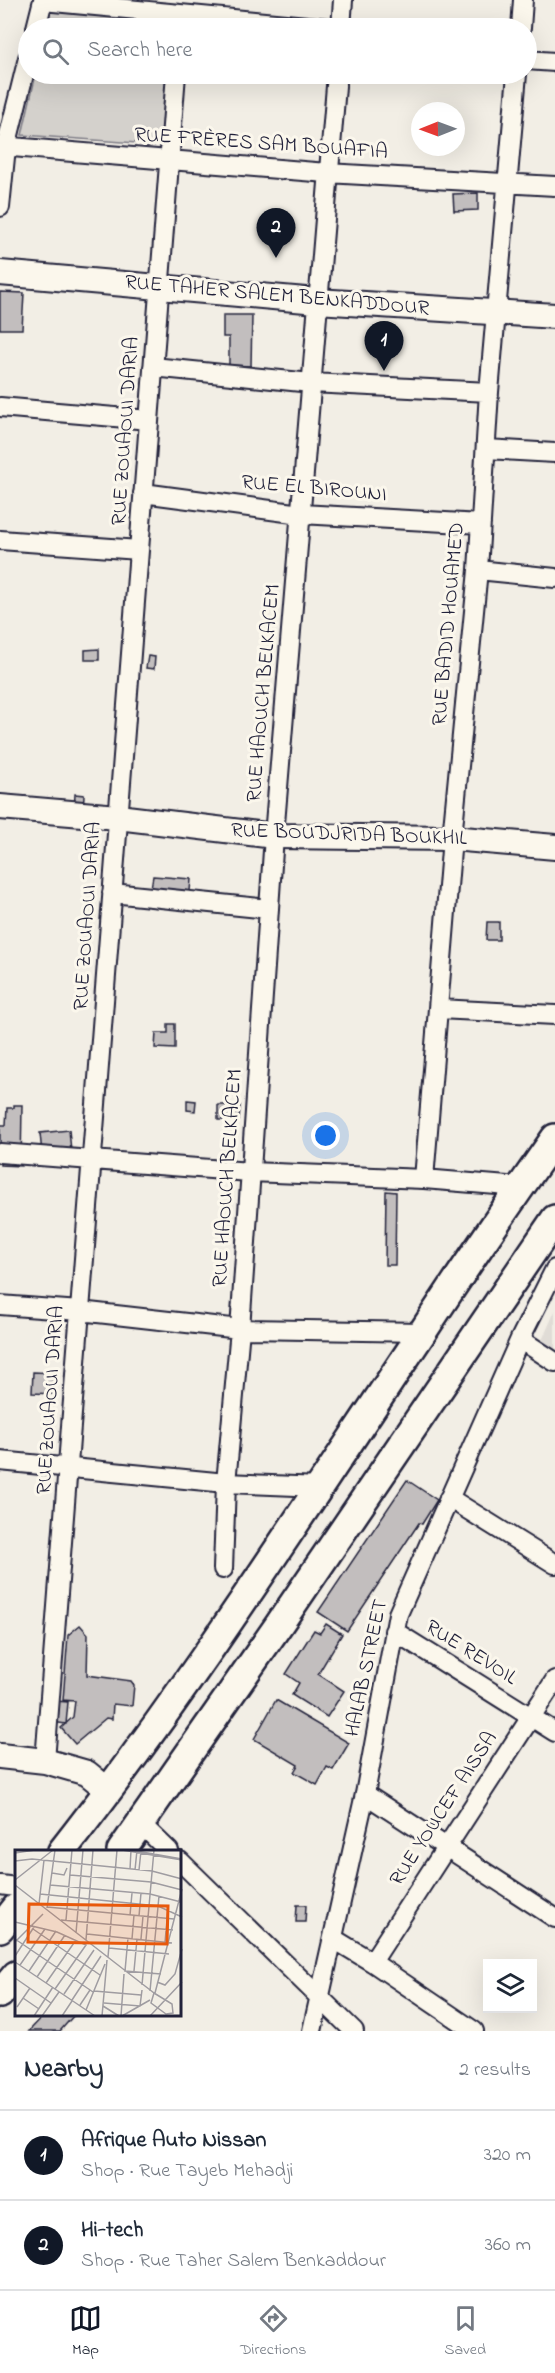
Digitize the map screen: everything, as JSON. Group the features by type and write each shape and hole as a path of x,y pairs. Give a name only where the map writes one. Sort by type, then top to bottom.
{"main road":[{"path":"63,1850 109,1791 218,1640 422,1332 555,1138"},
{"path":"122,1850 555,1219"},
{"path":"0,1928 15,1909"},
{"path":"0,1994 15,1976"}],"street":[{"path":"342,18 343,0"},
{"path":"522,18 523,0"},
{"path":"39,18 43,1 222,18"},
{"path":"537,61 555,62"},
{"path":"0,207 3,146 21,84"},
{"name":"RUE ZOUAOUI DARIA","path":"45,1761 175,84"},
{"name":"RUE HAOUCH BELKACEM","path":"223,1569 226,1483 240,1329 274,836 336,84"},
{"name":"RUE BADID HOUAMED","path":"424,1179 452,838 478,570 489,392 516,84"},
{"name":"RUE FRÈRES SAM BOUAFIA","path":"3,146 327,173 555,186"},
{"name":"RUE TAHER SALEM BENKADDOUR","path":"0,273 317,301 555,316"},
{"path":"153,367 311,383 489,392"},
{"path":"0,407 149,420"},
{"path":"486,449 555,453"},
{"name":"RUE EL BIROUNI","path":"143,493 301,514 481,524"},
{"path":"0,540 139,550"},
{"path":"478,570 555,578"},
{"name":"RUE BOUDJRIDA BOUKHIL","path":"0,807 118,817 274,836 452,838 555,847"},
{"path":"112,893 269,909"},
{"path":"439,1009 555,1015"},
{"path":"0,1153 250,1172 424,1179 521,1186"},
{"name":"HALAB STREET","path":"312,2031 365,1794 398,1614 520,1339 555,1269"},
{"path":"0,1305 80,1311 240,1329 422,1332"},
{"path":"520,1339 555,1362"},
{"path":"0,1461 226,1483 320,1487"},
{"path":"449,1498 555,1564"},
{"name":"RUE REVOIL","path":"394,1631 555,1732"},
{"name":"RUE YOUCEF AISSA","path":"372,1962 555,1680"},
{"path":"0,1756 45,1761 87,1773 109,1791"},
{"path":"365,1794 555,1918"},
{"path":"141,1824 168,1850"},
{"path":"182,1864 354,2031"},
{"path":"0,1885 15,1887"},
{"path":"334,1939 474,2031"}],"shaded area":[{"path":"51,9 144,18 49,18"},
{"path":"34,84 170,84 166,145 22,135"},
{"path":"555,1311 555,1357 539,1347"}],"building":[{"path":"478,193 478,210 454,211 453,194"},
{"path":"0,292 24,293 22,329 0,329"},
{"path":"223,315 252,315 251,366 229,365 229,337 223,337"},
{"path":"99,649 99,660 85,660 85,650"},
{"path":"148,656 155,657 154,669 146,668"},
{"path":"75,794 84,795 83,812 74,811"},
{"path":"153,876 191,879 190,891 151,888"},
{"path":"487,922 499,922 499,940 486,940"},
{"path":"168,1024 175,1024 175,1049 155,1048 156,1033 168,1033"},
{"path":"187,1100 196,1101 195,1111 187,1110"},
{"path":"14,1105 22,1105 21,1166 0,1165 0,1125 6,1125 7,1108 14,1108"},
{"path":"218,1105 240,1105 239,1120 218,1120"},
{"path":"69,1130 72,1161 43,1164 40,1133"},
{"path":"386,1191 396,1192 395,1265 385,1265"},
{"path":"33,1372 56,1373 55,1394 32,1393"},
{"path":"407,1480 437,1500 422,1524 419,1523 347,1631 318,1612"},
{"path":"326,1624 342,1634 318,1674 344,1691 327,1717 292,1695 299,1683 286,1674 314,1630 320,1633"},
{"path":"80,1625 88,1634 87,1675 131,1681 134,1685 132,1706 113,1704 112,1719 106,1718 75,1744 61,1728 73,1717 75,1701 63,1700 68,1635"},
{"path":"276,1700 349,1743 333,1770 327,1767 317,1785 294,1772 298,1765 254,1739"},
{"path":"55,1701 68,1702 66,1724 52,1722"},
{"path":"297,1905 306,1905 305,1922 296,1922"},
{"path":"43,2016 73,2016 60,2031 29,2031"}],"place":[{"name":"Hi-tech","path":"276,258"},
{"name":"Afrique Auto Nissan","path":"384,371"}]}
